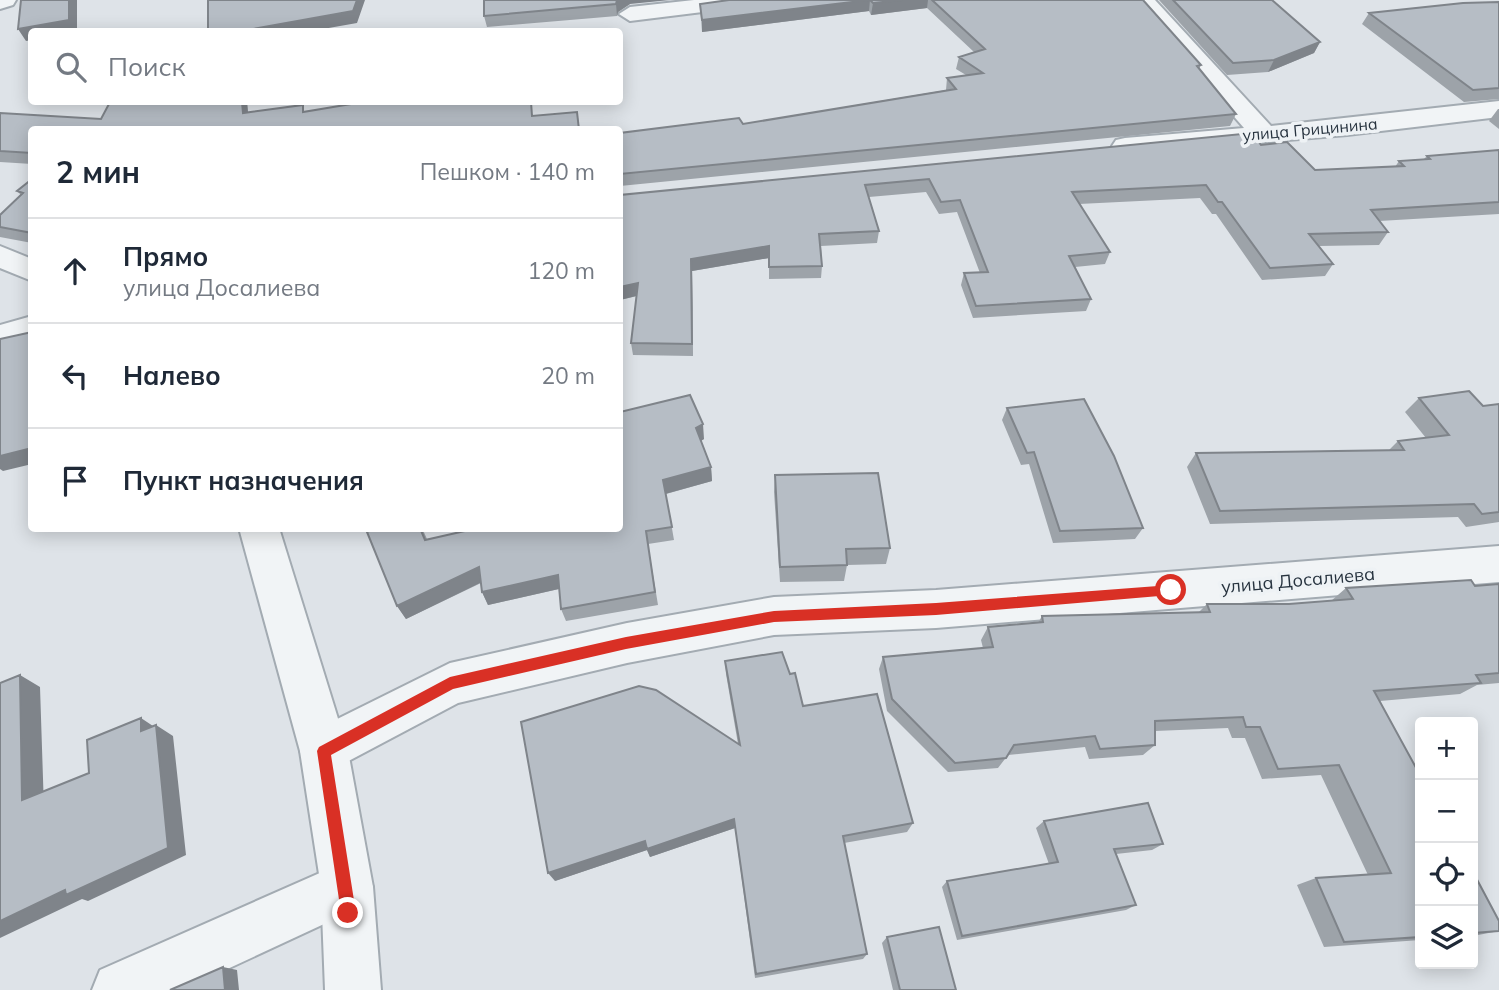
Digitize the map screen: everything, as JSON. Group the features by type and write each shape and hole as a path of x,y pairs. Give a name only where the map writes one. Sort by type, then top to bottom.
{"street":[{"path":"630,14 751,0"},
{"path":"1143,0 1264,134"},
{"name":"улица Грицинина","path":"1101,148 1499,109"},
{"path":"0,256 28,269"},
{"path":"0,336 28,328"},
{"path":"260,532 324,751 347,887 353,990"},
{"name":"улица Досалиева","path":"324,751 450,684 626,643 774,616 936,609 1499,564"},
{"path":"120,990 347,887"}],"building":[{"path":"21,0 69,0 69,20 18,29"},
{"path":"208,0 357,0 353,11 258,28 208,28"},
{"path":"484,0 617,0 616,4 484,16"},
{"path":"729,0 869,0 702,20 700,4"},
{"path":"870,0 902,0 873,3"},
{"path":"932,0 1143,0 1201,65 1197,66 1236,114 623,174 623,133 739,118 743,124 956,89 947,78 983,73 959,57 985,49"},
{"path":"1173,0 1272,0 1320,42 1274,60 1233,63"},
{"path":"1499,2 1499,88 1473,90 1369,13 1463,3"},
{"path":"108,105 242,105 243,113 303,105 303,112 345,105 531,105 532,116 577,112 579,126 28,126 28,153 0,151 0,113 101,119"},
{"path":"1252,133 1261,145 1287,142 1315,170 1404,166 1399,161 1499,150 1499,202 1371,210 1388,232 1309,234 1333,264 1270,268 1222,202 1218,202 1206,185 1072,192 1110,252 1069,256 1091,299 976,306 964,273 988,272 960,200 941,202 929,179 865,185 879,231 819,234 822,266 769,267 769,246 691,259 692,344 631,343 638,283 623,286 623,195"},
{"path":"28,182 28,232 0,227 0,215 23,193 17,191"},
{"path":"28,333 28,449 0,456 0,339"},
{"path":"1469,391 1483,406 1499,404 1499,512 1482,514 1474,504 1220,511 1196,453 1404,450 1398,441 1449,435 1419,398"},
{"path":"690,395 703,424 696,428 711,467 663,480 672,527 646,531 655,592 561,609 558,575 482,592 479,567 397,606 367,532 422,532 425,540 460,532 623,532 623,411"},
{"path":"1084,399 1114,456 1143,528 1060,531 1034,452 1027,453 1007,408"},
{"path":"878,473 890,548 846,549 847,565 780,567 775,475"},
{"path":"1471,580 1475,586 1499,584 1499,673 1476,675 1481,683 1374,691 1415,766 1415,937 1344,942 1316,878 1391,873 1339,765 1278,769 1260,727 1246,727 1243,717 1155,721 1155,745 1100,749 1095,736 1014,745 1006,758 955,763 892,699 883,657 993,647 988,627 1043,622 1042,616 1210,612 1207,604 1289,604 1353,599 1346,588"},
{"path":"782,652 790,674 795,673 803,706 877,694 913,823 843,836 867,954 756,974 734,819 647,849 645,841 548,873 521,722 639,686 656,690 740,745 725,661"},
{"path":"20,675 22,800 89,773 87,740 141,718 141,731 156,725 168,848 66,895 65,890 0,921 0,683"},
{"path":"1148,803 1163,844 1114,849 1136,905 962,936 947,881 1058,862 1044,821"},
{"path":"1478,881 1499,921 1499,931 1478,933"},
{"path":"939,927 956,990 900,990 887,937"},
{"path":"223,967 225,990 170,990"}],"route":[{"path":"348,913 347,887 324,751 450,684 626,643 774,616 936,609 1171,590"}]}
